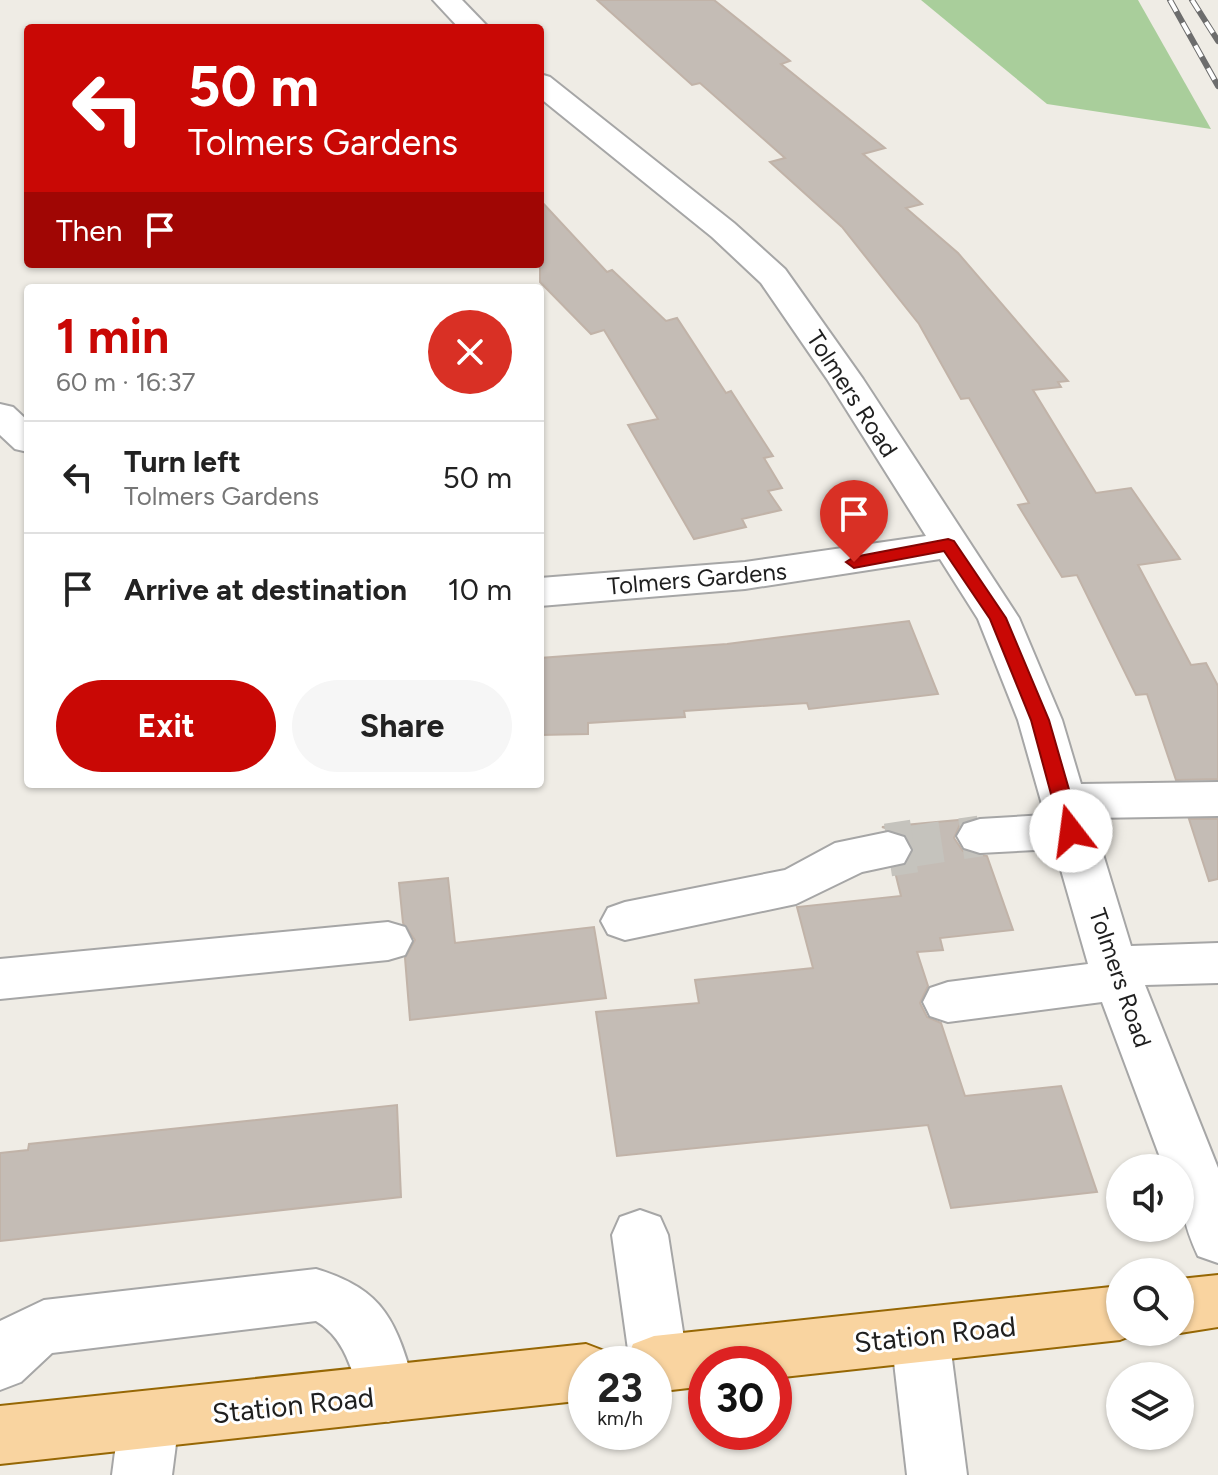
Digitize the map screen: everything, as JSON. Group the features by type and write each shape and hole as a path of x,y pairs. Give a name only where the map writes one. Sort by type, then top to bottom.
{"main road":[{"path":"1194,1304 1218,1301"},
{"name":"Station Road","path":"672,1362 1106,1315"},
{"name":"Station Road","path":"0,1435 145,1448 388,1394 568,1374"}],"street":[{"path":"447,0 471,24"},
{"name":"Tolmers Road","path":"544,86 723,230 773,276 845,379 948,545 998,618 1040,720 1115,973 1218,1238"},
{"path":"0,415 24,437"},
{"name":"Tolmers Gardens","path":"544,592 719,581 881,559 948,545"},
{"path":"980,836 1067,816 1218,799"},
{"path":"625,921 796,886 852,856 888,850"},
{"path":"0,979 388,941"},
{"path":"948,1002 1115,973 1218,963"},
{"path":"640,1235 655,1346"},
{"path":"0,1362 21,1340 44,1327 316,1295 334,1299 354,1314 371,1337 388,1394"},
{"path":"920,1336 937,1475"}],"green space":[{"path":"921,0 1138,0 1211,129 1047,104"}],"building":[{"path":"597,0 714,0 790,61 781,64 885,148 863,154 922,204 906,208 958,253 1068,381 1058,382 1061,387 1033,390 1096,493 1131,488 1180,559 1138,565 1191,665 1206,663 1218,686 1218,779 1176,780 1147,694 1136,695 1077,575 1062,577 1018,505 1029,503 969,398 961,399 919,324 842,227 770,162 785,158 700,83 692,85"},
{"path":"544,204 607,272 612,270 666,321 677,318 726,393 731,391 773,456 764,458 782,488 768,491 781,510 742,519 746,527 694,539 628,425 658,419 604,330 591,334 540,282 540,268 544,268"},
{"path":"909,621 938,694 809,709 807,703 684,711 685,717 588,723 588,734 544,735 544,658 727,644"},
{"path":"969,819 961,822 954,838 963,851 987,856 1013,930 940,938 943,950 917,952 928,986 920,1003 927,1017 941,1023 965,1096 1061,1086 1097,1192 951,1208 928,1125 617,1156 596,1012 699,1003 695,980 813,968 797,907 901,896 894,868 907,864 914,849 905,834 882,827"},
{"path":"1189,819 1218,819 1218,879 1209,881"},
{"path":"448,878 455,943 594,927 606,998 410,1020 405,958 415,940 403,923 399,883"},
{"path":"397,1105 401,1197 0,1241 0,1153 28,1150 29,1144"}],"tunnel":[{"path":"901,848 980,836"},
{"path":"901,848 914,846"},
{"path":"888,850 901,848"}],"railway":[{"path":"1170,0 1218,86"},
{"path":"1192,0 1218,41"}],"route":[{"path":"854,562 948,545 998,618 1040,720 1071,831"}]}
